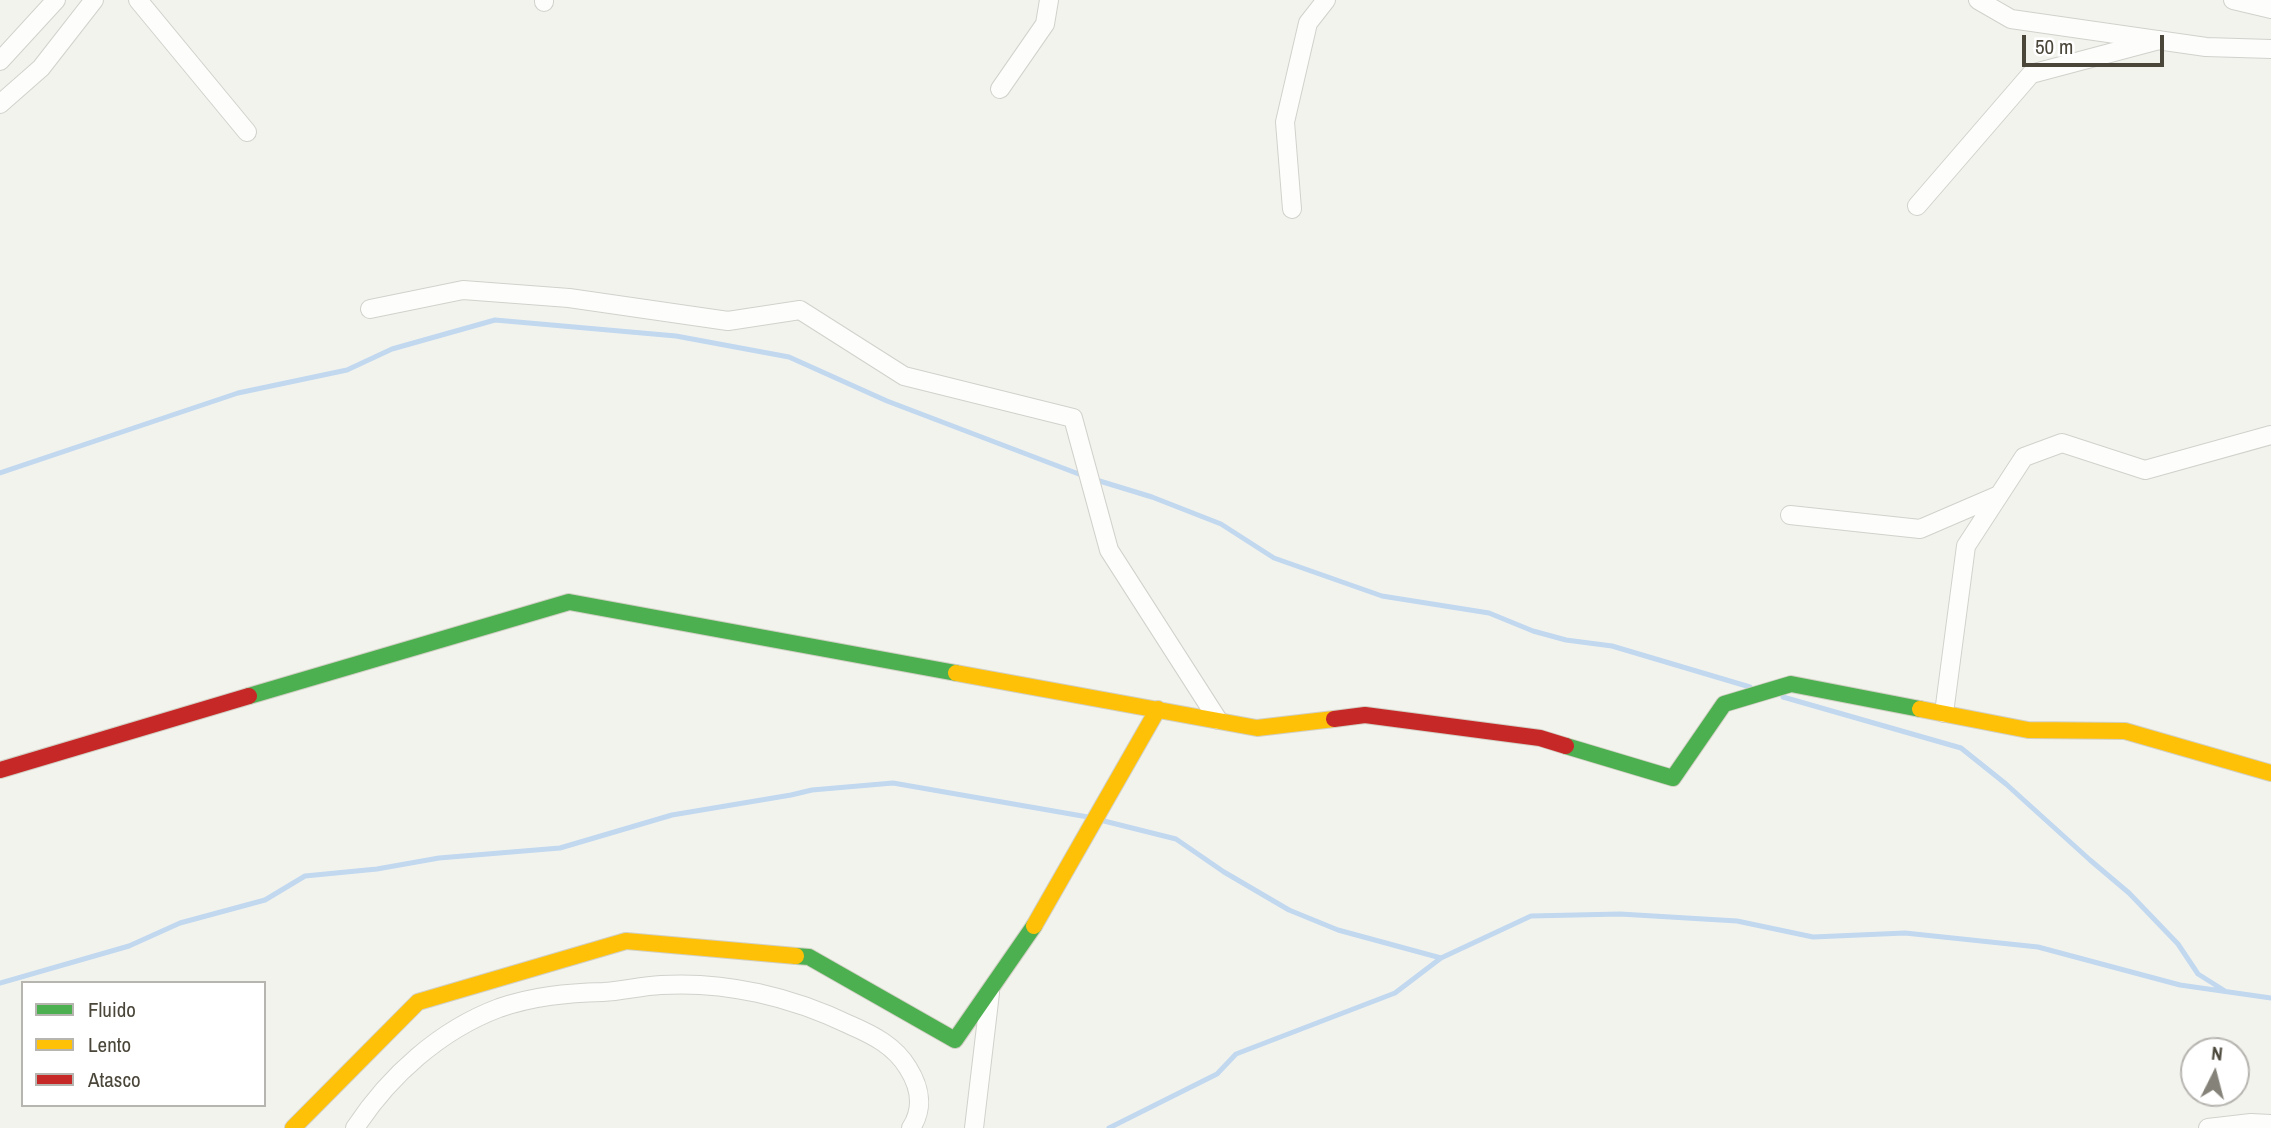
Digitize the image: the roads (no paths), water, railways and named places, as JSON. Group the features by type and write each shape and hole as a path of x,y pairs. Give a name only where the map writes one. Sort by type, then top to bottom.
{"street":[{"path":"0,61 55,0"},
{"path":"0,104 41,68 94,0"},
{"path":"138,0 247,132"},
{"path":"1000,89 1045,24 1049,0"},
{"path":"1292,209 1285,122 1308,23 1326,0"},
{"path":"1978,0 2011,19 2206,47 2271,49"},
{"path":"2243,2 2271,9"},
{"path":"1917,206 2031,74 2159,40"},
{"path":"370,309 463,290 569,298 728,321 800,310 904,376 1073,418 1109,550 1218,720"},
{"path":"1944,713 1966,546 2024,457 2062,443 2145,470 2271,435"},
{"path":"1790,515 1920,528 1999,495"},
{"path":"0,771 569,601 1257,728 1365,715 1540,738 1673,778 1724,704 1791,684 2028,730 2125,731 2271,773"},
{"path":"293,1128 418,1002 626,941 809,957 955,1040 1039,919 1158,709"},
{"path":"355,1128 380,1094 436,1042 472,1020 497,1009 550,995 682,985 721,987 779,998 817,1010 876,1037 898,1055 916,1082 920,1100 919,1112 911,1128"},
{"path":"974,1128 990,989"},
{"path":"2208,1128 2271,1124"}],"waterway":[{"path":"0,473 238,393 347,370 392,349 495,320 676,336 789,357 887,401 1084,476"},
{"path":"1093,479 1152,497 1221,524 1274,558 1382,596 1489,613 1533,631 1566,640 1612,646 1750,687"},
{"path":"1783,697 1961,748 2006,784 2129,893 2178,944 2198,974 2225,991"},
{"path":"0,983 129,946 180,923 265,900 305,876 377,869 439,858 560,848 672,815 812,790 893,783 1088,817"},
{"path":"1104,821 1176,839 1224,872 1289,910 1338,930 1441,958"},
{"path":"1109,1128 1217,1074 1236,1054 1395,993 1441,958 1531,916 1620,914 1737,921 1813,937 1905,933 2038,947 2180,985 2271,998"}]}
